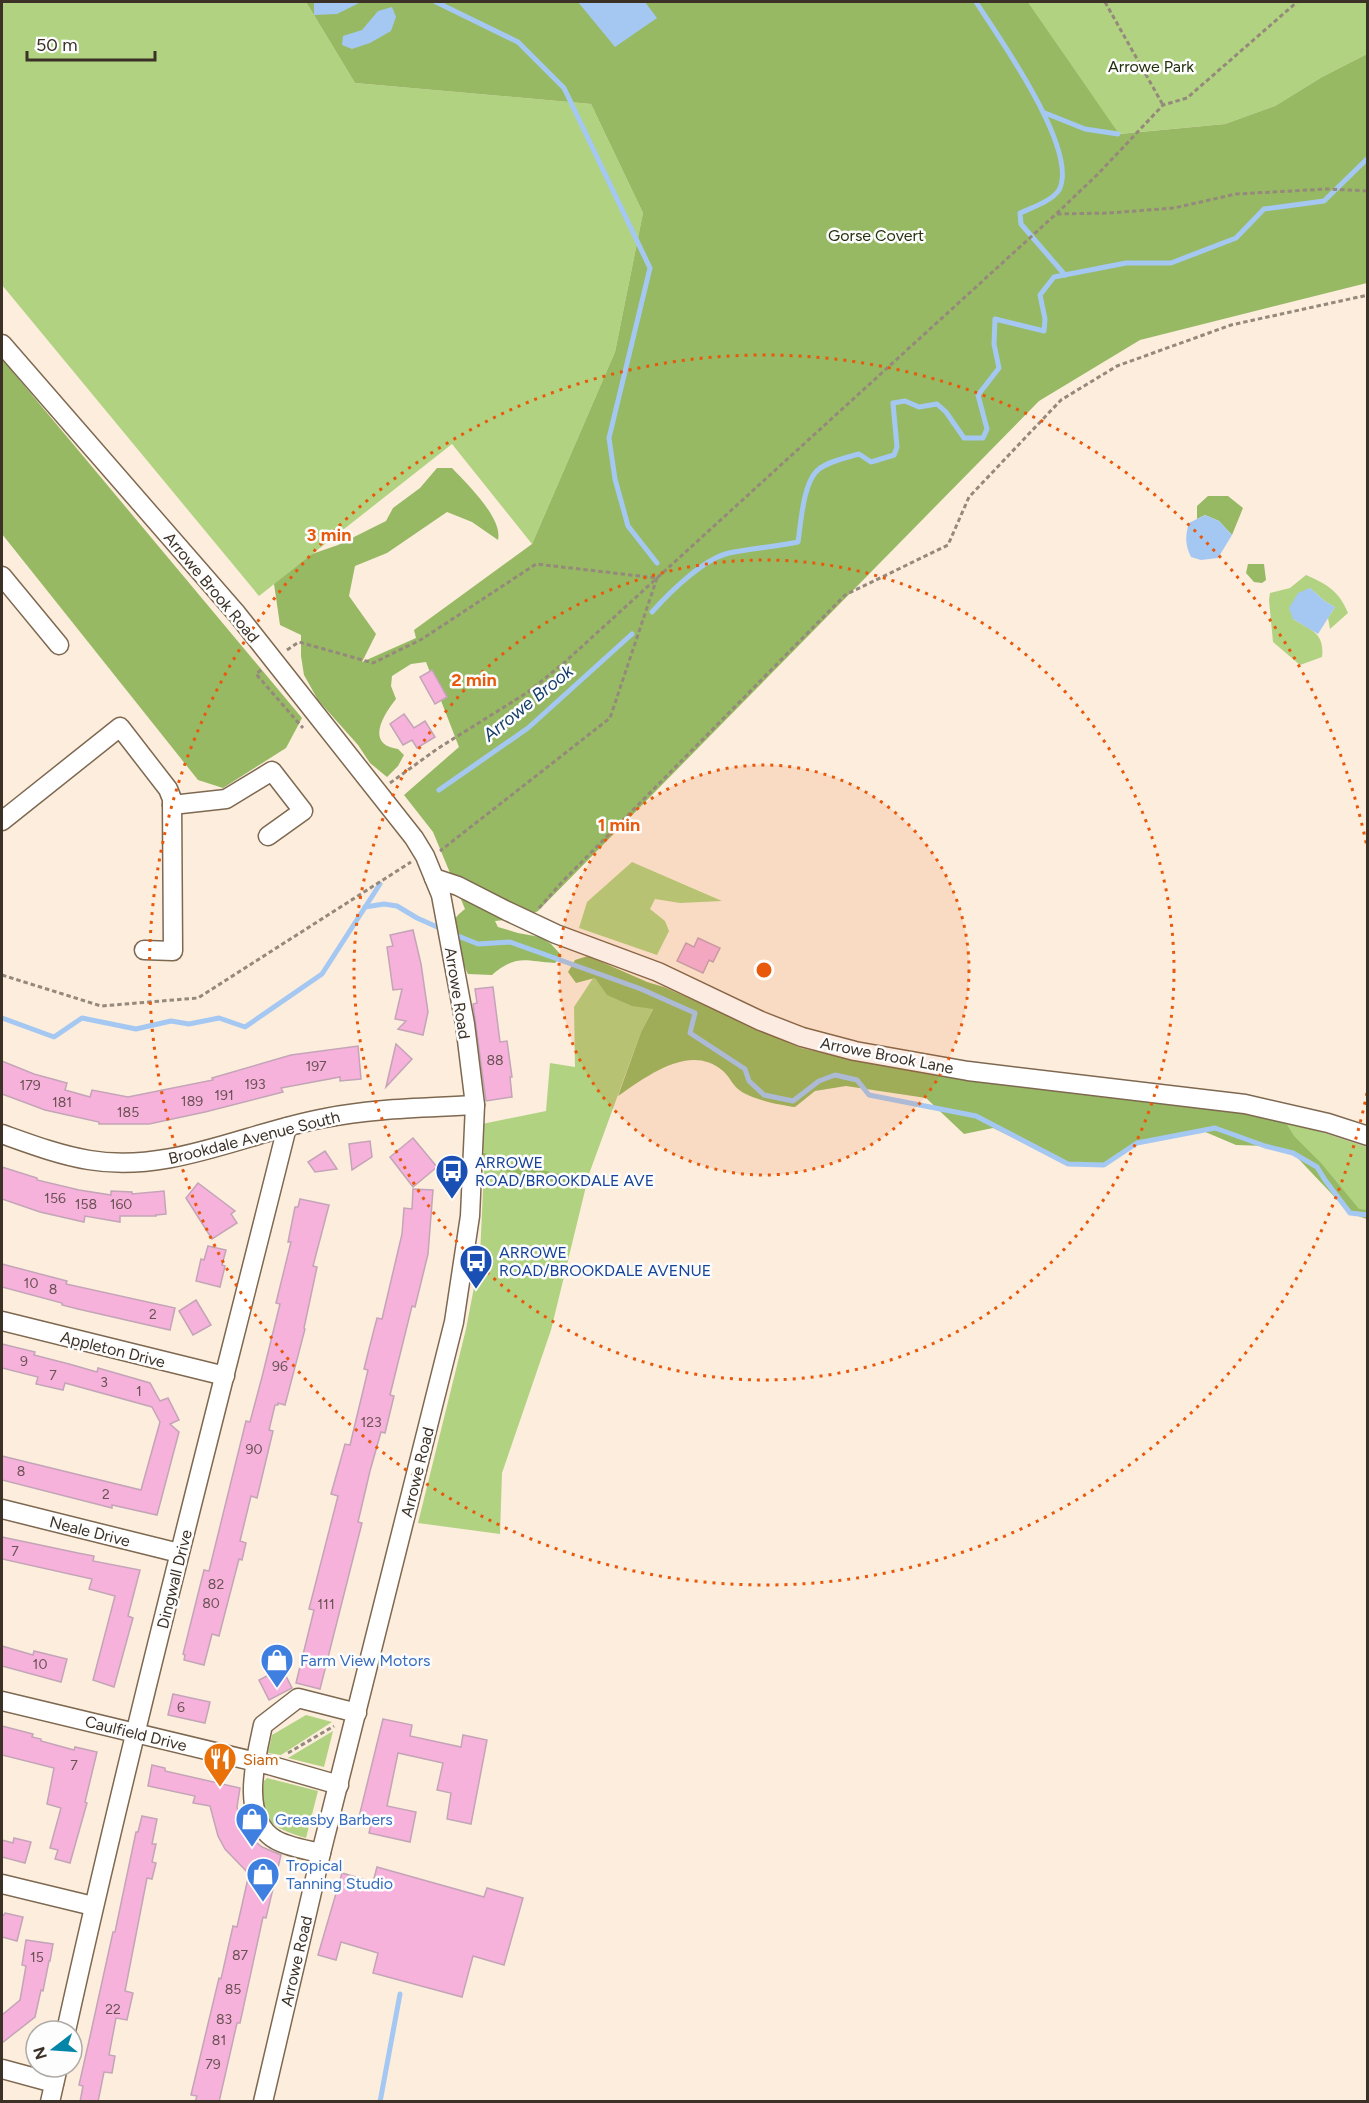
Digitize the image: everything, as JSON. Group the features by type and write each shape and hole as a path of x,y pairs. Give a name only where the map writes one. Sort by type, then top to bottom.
{"street":[{"name":"Arrowe Brook Road","path":"2,344 237,614 414,838"},
{"path":"2,576 59,645"},
{"path":"2,821 120,727 168,789 172,799 173,951 144,950"},
{"path":"172,805 226,799 272,771 303,811 268,836"},
{"name":"Arrowe Road","path":"263,2102 321,1853 454,1322 470,1216 475,1105 465,1024 441,895 424,867 414,838"},
{"name":"Arrowe Brook Lane","path":"424,867 556,934 658,972 761,1021 802,1037 855,1052 968,1071 1245,1104 1328,1123 1368,1136"},
{"name":"Brookdale Avenue South","path":"2,1134 90,1160 128,1162 165,1159 226,1146 324,1118 377,1110 475,1105"},
{"name":"Dingwall Drive","path":"69,2019 93,1906 179,1553 287,1127"},
{"name":"Appleton Drive","path":"2,1321 225,1376"},
{"name":"Neale Drive","path":"2,1509 179,1553"},
{"path":"321,1853 297,1848 275,1839 263,1828 256,1814 252,1796 262,1763 263,1725 298,1698 357,1713"},
{"name":"Caulfield Drive","path":"2,1701 262,1763 339,1785"},
{"path":"2,1884 93,1906"},
{"path":"2,2069 24,2071"},
{"path":"50,2102 55,2079"}],"path":[{"path":"1105,2 1163,105"},
{"path":"378,792 437,748 528,692 565,662 1056,214 1098,174 1163,105 1187,98 1297,2"},
{"path":"1056,214 1174,208 1236,194 1327,189 1368,191"},
{"path":"528,921 562,882 845,595 948,545 969,496 1061,400 1117,366 1231,324 1368,295"},
{"path":"308,734 256,674 272,659 299,642 373,663 422,639 536,564 657,578"},
{"path":"2,975 101,1006 198,998 424,867 610,718 657,578"},
{"path":"262,1763 357,1713"}],"green space":[{"path":"2,2 306,2 355,83 591,104 643,213 615,352 532,544 452,444 259,596 2,285"},
{"name":"Gorse Covert","path":"306,2 1028,2 1119,134 1225,124 1275,106 1322,77 1367,54 1367,283 1140,340 1039,401 538,911 524,918 495,921 498,927 540,937 551,944 562,956 555,963 521,960 508,964 492,975 468,974 453,926 455,919 465,909 433,832 404,795 459,747 426,662 411,664 392,676 391,686 396,699 382,721 379,736 382,742 398,749 404,755 398,766 387,777 370,763 358,745 318,700 304,675 301,635 280,625 274,584 312,554 338,545 386,521 393,508 420,488 437,468 452,468 490,512 498,531 498,540 472,522 447,512 387,553 355,566 349,596 376,634 362,662 416,638 414,630 532,544 615,352 643,213 591,104 355,83"},
{"name":"Arrowe Park","path":"1028,2 1367,2 1367,54 1322,77 1275,106 1225,124 1118,134"},
{"path":"2,359 302,718 286,748 223,788 198,780 2,534"},
{"path":"1208,496 1228,496 1243,508 1232,535 1219,521 1205,515 1197,519 1197,506"},
{"path":"1248,564 1264,564 1266,580 1262,583 1254,582 1246,573"},
{"path":"1306,575 1332,589 1341,599 1348,613 1330,629 1328,618 1335,607 1310,588 1293,619 1319,637 1322,657 1300,665 1273,642 1269,600 1270,593 1290,588"},
{"path":"632,862 722,901 680,903 655,899 650,909 665,921 669,931 657,955 579,928 587,902"},
{"path":"588,956 801,1048 861,1062 963,1079 1249,1114 1286,1123 1294,1136 1321,1163 1359,1209 1367,1210 1367,1219 1350,1213 1293,1153 1265,1146 1236,1145 1203,1131 1137,1143 1104,1165 1068,1164 993,1128 964,1134 926,1098 846,1086 815,1091 795,1107 749,1096 736,1087 723,1071 710,1063 697,1060 683,1061 655,1072 618,1096 641,1032 653,1009 632,1006 607,995 595,978 576,983 568,972 575,960"},
{"path":"603,963 663,989 641,1032 589,1174 551,1330 502,1473 500,1534 418,1523 466,1329 480,1256 484,1167 482,1124 546,1111 550,1063 575,1067 574,1007"},
{"path":"1259,1117 1309,1128 1367,1147 1367,1219 1350,1213 1293,1153 1265,1146"},
{"path":"483,1153 497,1155 506,1162 577,1178 586,1188 484,1167"},
{"path":"306,1715 332,1722 281,1755 268,1753 272,1735"},
{"path":"333,1731 324,1767 288,1758"},
{"path":"267,1778 318,1791 306,1838 276,1826 265,1814 263,1794 264,1781"}],"water":[{"path":"314,2 361,2 337,14 314,15"},
{"path":"578,2 645,2 657,18 615,47"},
{"path":"392,7 396,17 391,31 370,43 352,49 342,45 343,36 362,30 378,11"},
{"path":"1205,515 1219,521 1232,535 1218,558 1201,560 1191,557 1186,536 1189,523"},
{"path":"1310,588 1335,607 1318,634 1293,619 1289,608 1298,593"}],"building":[{"path":"432,670 447,697 435,704 420,677"},
{"path":"404,714 414,728 425,721 435,737 417,748 412,740 403,745 390,724"},
{"path":"413,930 428,1012 423,1035 398,1029 406,1021 395,1019 402,989 393,990 387,947 393,946 390,935"},
{"path":"698,938 720,948 713,962 709,960 703,973 677,961 686,943 694,947"},
{"path":"493,987 500,1042 507,1041 512,1097 486,1101 473,1004 477,1003 475,989"},
{"path":"396,1044 412,1059 386,1087"},
{"path":"358,1046 361,1079 340,1081 340,1077 281,1088 283,1092 149,1124 99,1124 99,1122 45,1110 2,1094 2,1061 34,1074 67,1083 65,1090 90,1097 92,1090 128,1097 213,1080 212,1078 291,1055"},
{"path":"413,1138 437,1167 413,1187 390,1157"},
{"path":"370,1141 372,1157 352,1170 349,1144"},
{"path":"325,1151 337,1169 315,1172 308,1162"},
{"path":"2,1167 37,1178 37,1180 111,1195 111,1191 132,1192 132,1194 164,1191 166,1214 120,1216 120,1222 85,1216 84,1222 40,1212 2,1199"},
{"path":"198,1183 235,1211 231,1214 237,1223 212,1239 186,1198"},
{"path":"413,1189 433,1190 428,1254 415,1307 412,1306 390,1395 394,1396 385,1433 381,1432 370,1471 358,1522 362,1523 320,1689 296,1683 314,1610 309,1609 338,1496 331,1494 345,1444 350,1445 368,1370 364,1369 377,1318 382,1319 402,1234 404,1208 412,1209"},
{"path":"300,1199 329,1205 313,1266 317,1267 305,1329 285,1405 278,1403 275,1405 269,1430 273,1431 257,1498 251,1496 240,1541 246,1543 242,1560 239,1559 219,1636 212,1634 204,1665 184,1660 185,1655 183,1654 204,1570 209,1571 246,1421 250,1422 262,1377 280,1304 276,1303 291,1242 288,1242 295,1207 298,1207"},
{"path":"208,1246 226,1250 220,1287 196,1281 201,1259 204,1260"},
{"path":"2,1264 67,1281 66,1284 175,1308 170,1330 62,1305 62,1303 2,1287"},
{"path":"196,1300 211,1325 193,1335 179,1311"},
{"path":"2,1344 97,1372 98,1368 150,1383 160,1401 168,1398 179,1420 170,1424 179,1432 157,1515 112,1505 112,1508 2,1480 2,1456 141,1490 160,1422 152,1407 65,1383 63,1390 36,1384 38,1377 2,1368"},
{"path":"2,1537 94,1556 93,1561 140,1570 128,1616 133,1618 114,1687 93,1680 115,1596 89,1589 92,1579 2,1559"},
{"path":"2,1646 33,1655 34,1651 67,1659 61,1682 2,1666"},
{"name":"Farm View Motors","path":"282,1668 292,1688 269,1700 259,1680"},
{"path":"173,1694 210,1702 205,1723 168,1715"},
{"path":"383,1719 412,1725 410,1736 461,1747 463,1735 487,1740 471,1824 447,1819 451,1793 437,1790 443,1763 398,1753 387,1806 416,1812 410,1842 369,1833 372,1820 359,1817"},
{"path":"2,1726 33,1734 32,1737 41,1739 41,1741 74,1750 75,1747 97,1752 85,1802 87,1803 70,1863 55,1859 58,1850 50,1848 61,1808 47,1804 54,1768 2,1755"},
{"path":"152,1765 165,1768 165,1771 240,1788 237,1807 247,1835 262,1847 281,1855 266,1918 263,1917 240,2023 237,2023 219,2102 195,2102 197,2096 191,2095 219,1978 221,1979 233,1926 237,1927 249,1874 225,1849 218,1836 210,1806 193,1803 195,1796 148,1786"},
{"path":"142,1816 157,1819 152,1844 156,1844 152,1862 156,1863 152,1879 147,1878 125,1991 133,1993 127,2020 116,2018 109,2055 115,2056 112,2073 104,2072 98,2102 80,2102 83,2086 79,2085 80,2079 84,2079 84,2062 136,1832 138,1832"},
{"path":"14,1838 31,1842 25,1863 2,1857 2,1840 13,1843"},
{"path":"377,1867 484,1897 487,1888 523,1898 504,1965 473,1956 462,1997 373,1973 378,1953 341,1942 336,1960 318,1955 342,1873 373,1882"},
{"path":"5,1913 23,1917 17,1941 2,1937 2,1915"},
{"path":"26,1940 53,1944 35,2017 24,2019 24,2026 2,2043 2,2015 20,2000 26,1966 22,1965"}],"waterway":[{"path":"436,2 518,42 564,88 650,268 609,438 615,479 628,526 657,563"},
{"path":"976,2 1034,94 1058,149 1062,172 1059,190 1046,201 1020,213 1021,224 1065,275"},
{"path":"1045,113 1085,129 1118,134"},
{"name":"Arrowe Brook","path":"652,612 687,578 719,556 798,542 806,492 809,483 819,469 859,454 871,462 894,455 897,447 893,403 905,401 919,407 937,404 946,412 964,438 983,438 987,429 978,395 999,368 994,344 995,319 1044,331 1045,319 1040,295 1054,277 1126,263 1171,263 1236,238 1264,209 1324,201 1368,158"},
{"name":"Arrowe Brook","path":"439,790 528,728 632,634"},
{"name":"Arrowe Brook","path":"2,1018 54,1037 82,1018 136,1029 171,1021 189,1024 219,1018 245,1027 322,974 380,884"},
{"path":"365,907 384,904 397,906 444,930"},
{"path":"453,934 478,944 510,942 641,989 695,1013 690,1033 745,1069 749,1081 764,1095 793,1101 819,1081 835,1075 857,1080 869,1095 976,1116 1068,1164 1104,1165 1137,1143 1215,1128 1265,1146 1293,1153 1317,1167 1350,1213 1368,1215"},
{"path":"380,2102 400,1994"}],"place":[{"name":"ARROWE ROAD/BROOKDALE AVE","path":"452,1200"},
{"name":"ARROWE ROAD/BROOKDALE AVENUE","path":"476,1290"},
{"name":"Farm View Motors","path":"277,1689"},
{"name":"Siam","path":"220,1788"},
{"name":"Greasby Barbers","path":"252,1848"},
{"name":"Tropical Tanning Studio","path":"263,1903"}]}
